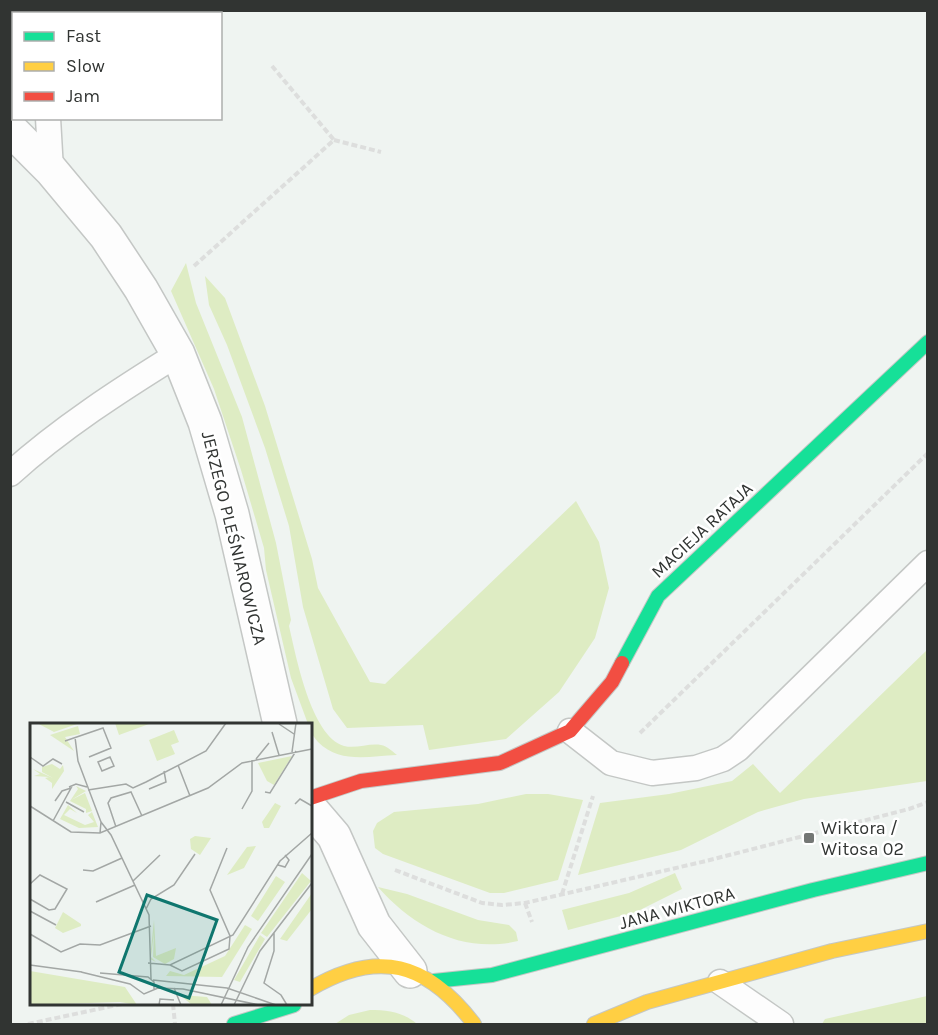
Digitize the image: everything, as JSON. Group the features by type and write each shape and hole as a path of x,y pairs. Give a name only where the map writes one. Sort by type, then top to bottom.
{"street":[{"name":"JERZEGO PLEŚNIAROWICZA","path":"10,129 51,170 106,236 141,289 177,354 206,422 232,514 280,723"},
{"name":"MACIEJA RATAJA","path":"312,797 361,781 500,763 570,731 612,682 658,596 927,342"},
{"path":"312,810 334,836 374,925 422,976 457,1000 474,1024"},
{"name":"JANA WIKTORA","path":"312,986 334,975 359,967 385,966 422,976 492,975 927,862"},
{"path":"594,1024 647,1002 832,951 927,931"},
{"path":"234,1024 273,1005"},
{"path":"281,1024 294,1005"}],"lane":[{"path":"48,120 51,170"},
{"path":"10,474 42,447 133,382 177,354"},
{"path":"570,731 611,763 652,773 696,768 723,759 738,749 927,563"},
{"path":"720,982 781,1024"}],"path":[{"path":"272,66 334,140 381,152"},
{"path":"195,266 334,140"},
{"path":"562,894 592,797 611,763 927,453"},
{"path":"389,869 400,871 482,903 513,904 706,861 909,809 927,802"},
{"path":"28,1024 117,1005"},
{"path":"173,1005 175,1024"}],"green space":[{"path":"186,263 196,303 242,417 276,543 296,656 314,712 332,739 344,746 381,745 397,755 345,756 327,749 312,734 312,723 308,723 291,678 266,570 264,548 241,470 214,389 171,291"},
{"path":"205,276 225,298 265,406 312,559 318,588 370,682 385,684 576,501 599,542 609,588 595,638 559,692 506,739 429,750 423,725 347,728 333,709 303,607 289,526 265,448 227,345 209,305"},
{"path":"927,650 927,781 804,799 758,812 681,850 578,875 600,803 669,794 732,781 753,764 780,793"},
{"path":"526,794 548,794 583,800 558,880 504,893 490,893 383,854 375,848 373,831 377,823 394,812 478,804"},
{"path":"675,873 682,889 636,912 568,930 562,910 629,893"},
{"path":"378,887 407,894 478,920 509,925 516,932 518,941 478,944 441,934 407,915"},
{"path":"927,996 927,1024 822,1024 825,1019"},
{"path":"370,1010 395,1013 417,1024 335,1024 349,1015"}],"traffic: fast":[{"path":"622,663 658,596 928,342"},
{"path":"434,981 492,975 813,890 928,863"},
{"path":"234,1024 294,1005"}],"traffic: slow":[{"path":"594,1024 647,1002 832,951 928,931"},
{"path":"312,988 335,976 358,969 379,966 400,968 419,975 438,987 474,1024"}],"traffic: jam":[{"path":"312,797 361,781 500,763 570,731 612,682 622,663"}],"place":[{"name":"Wiktora / Witosa 02","path":"809,838"}]}
